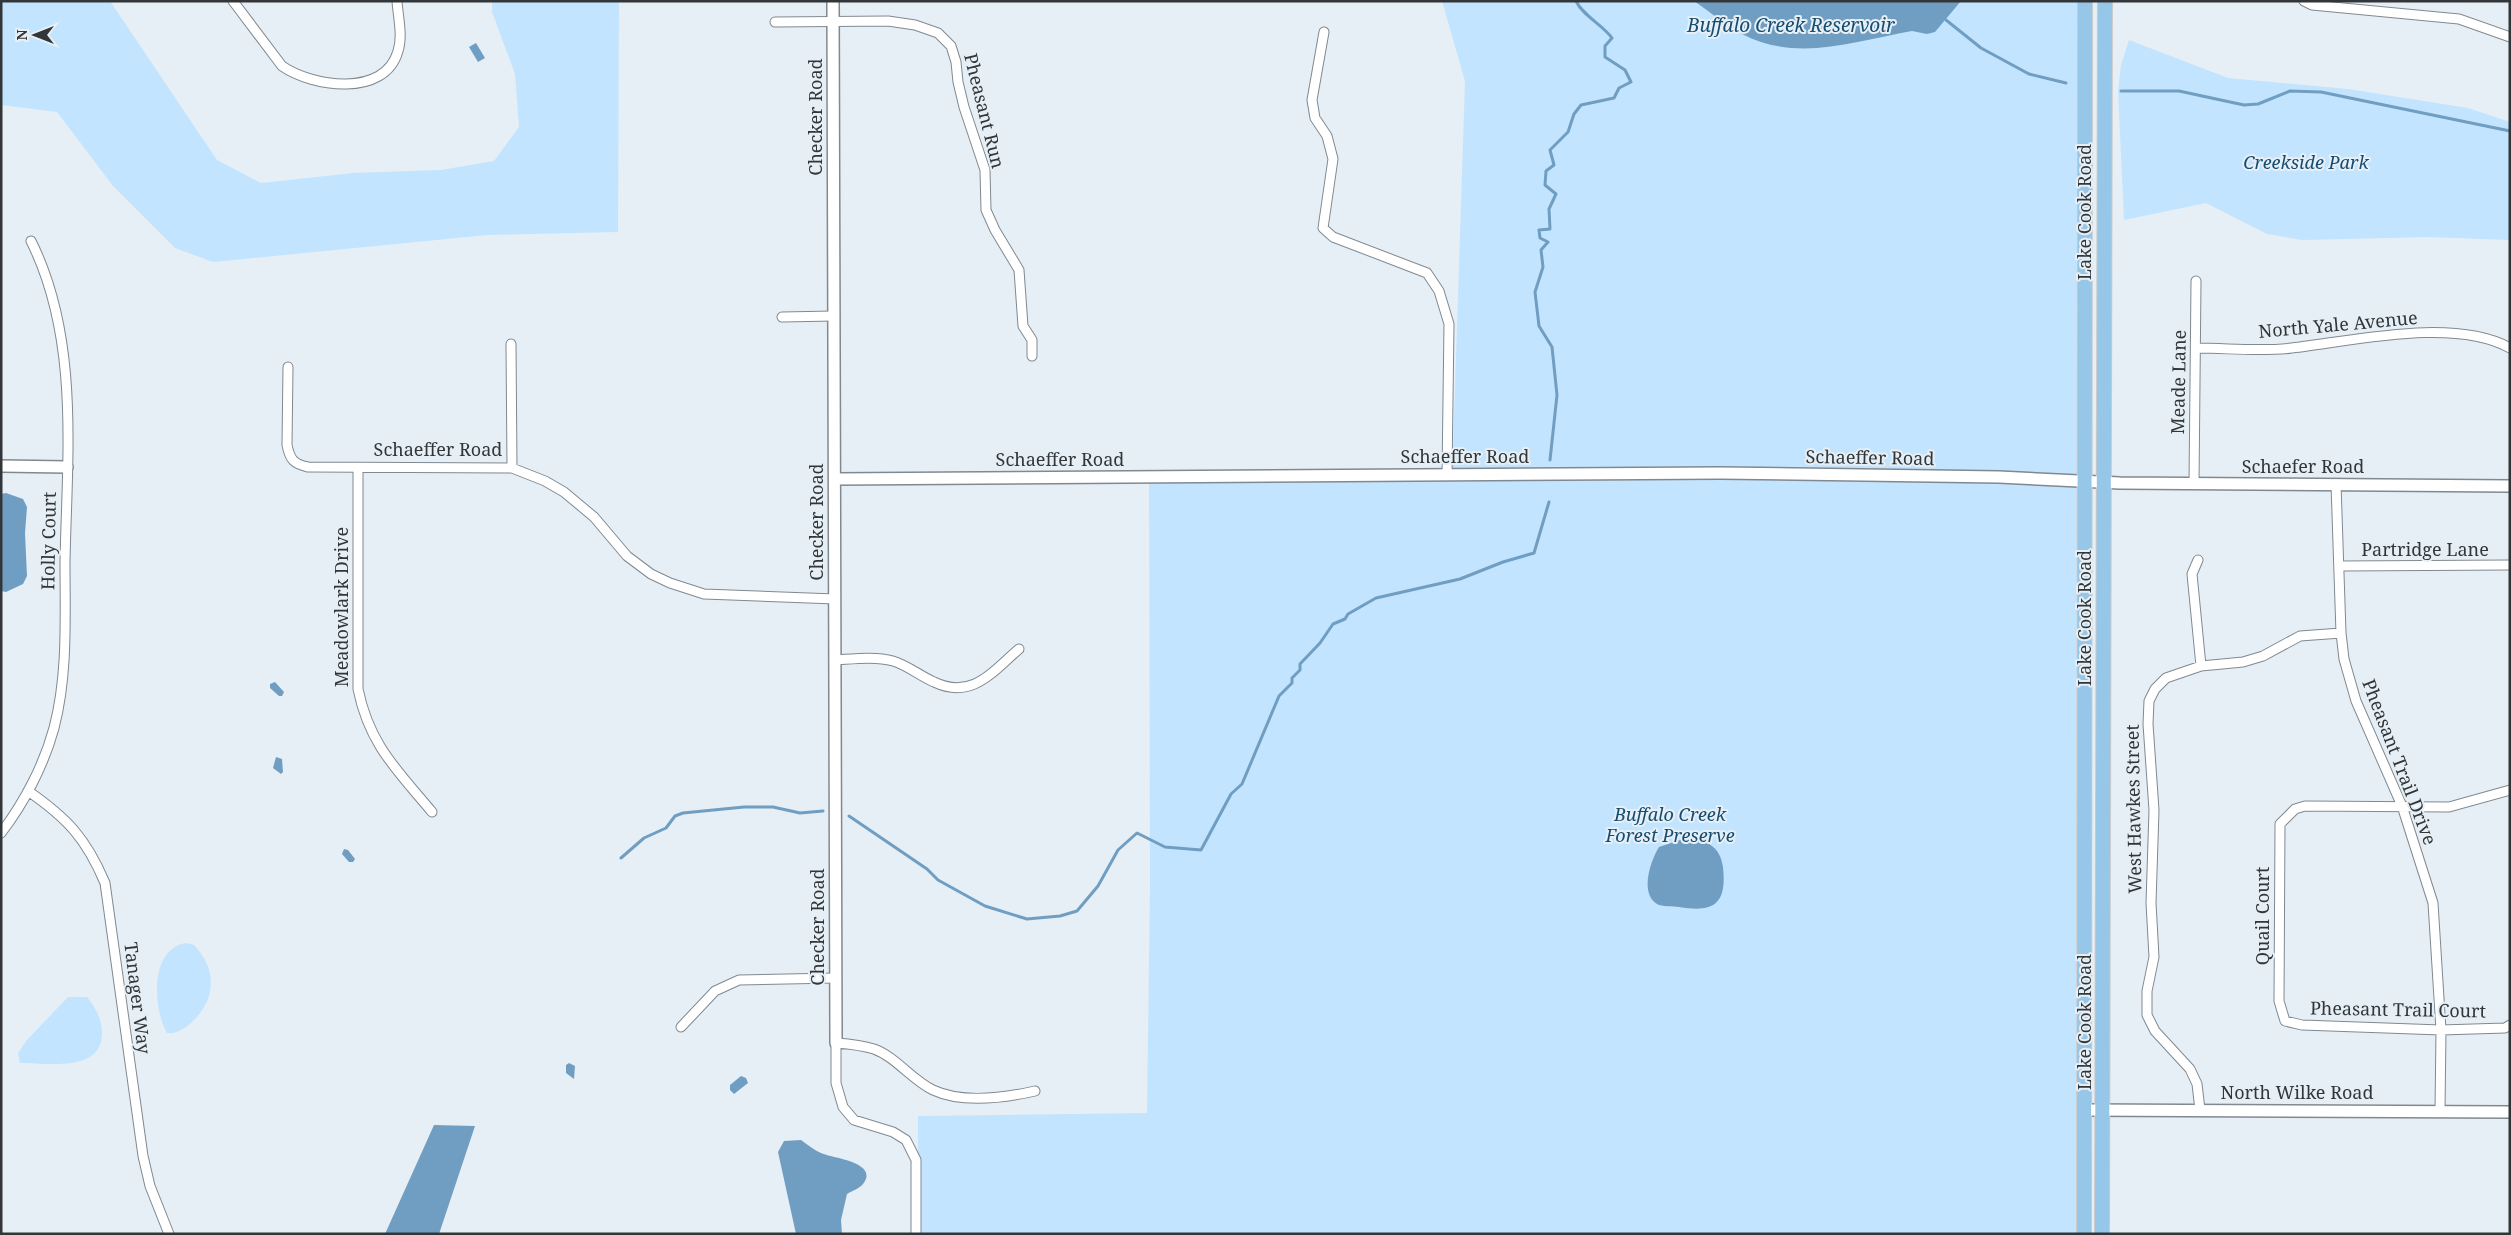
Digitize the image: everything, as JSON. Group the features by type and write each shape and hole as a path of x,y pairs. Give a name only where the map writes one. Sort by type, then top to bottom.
{"main road":[{"name":"Lake Cook Road","path":"2085,1 2095,482 2103,1110 2102,1234"},
{"name":"Lake Cook Road","path":"2084,1234 2084,1110 2105,1"}],"street":[{"path":"233,1 271,54 290,71 314,80 349,83 381,76 392,65 399,50 400,39 396,1"},
{"name":"Checker Road","path":"833,1 836,1044"},
{"path":"2304,1 2312,6 2459,19 2510,37"},
{"name":"Pheasant Run","path":"775,22 888,21 915,25 938,33 951,46 956,62 958,82 964,107 985,170 986,210 995,230 1019,270 1023,321 1032,340 1032,356"},
{"path":"1324,32 1312,100 1315,118 1327,136 1333,159 1323,228 1333,237 1427,273 1439,291 1450,324 1447,475"},
{"name":"Holly Court","path":"1,833 28,791 54,728 62,682 66,396 59,324 51,290 31,241"},
{"name":"Meade Lane","path":"2194,484 2197,348 2196,281"},
{"path":"782,318 834,316"},
{"name":"North Yale Avenue","path":"2197,348 2290,348 2377,335 2409,333 2458,335 2497,341 2510,348"},
{"path":"510,344 512,468"},
{"name":"Schaeffer Road","path":"288,367 287,445 289,456 298,465 358,468 512,468 545,481 564,492 594,517 627,556 651,574 670,583 704,594 835,600"},
{"path":"1,466 66,467"},
{"name":"Meadowlark Drive","path":"358,468 358,688 361,706 367,724 384,755 432,812"},
{"name":"Schaeffer Road","path":"834,478 1720,474 1999,477 2095,482"},
{"name":"Schaefer Road","path":"2095,482 2510,486"},
{"name":"Pheasant Trail Drive","path":"2336,484 2341,633 2344,659 2356,701 2402,806 2433,903 2441,1030 2440,1111"},
{"path":"2198,560 2192,574 2201,666"},
{"name":"Partridge Lane","path":"2340,566 2510,565"},
{"name":"West Hawkes Street","path":"2200,1110 2197,1084 2190,1069 2155,1031 2147,1015 2147,991 2154,957 2151,903 2154,810 2148,724 2149,702 2156,689 2166,678 2201,666 2243,662 2263,656 2300,636 2341,633"},
{"path":"835,660 891,660 933,682 958,689 969,688 986,677 1019,649"},
{"path":"2402,806 2449,807 2510,790"},
{"name":"Tanager Way","path":"28,791 66,819 86,844 105,883 143,1156 150,1186 169,1234"},
{"name":"Quail Court","path":"2285,1021 2279,1001 2280,824 2288,814 2305,806 2402,806"},
{"path":"681,1027 715,991 739,980 836,978"},
{"name":"Pheasant Trail Court","path":"2285,1021 2302,1025 2441,1030 2505,1028 2510,1025"},
{"path":"916,1234 916,1160 906,1140 892,1132 854,1120 842,1107 836,1083 836,1044 856,1044 875,1050 924,1085 947,1095 1010,1096 1035,1091"},
{"name":"North Wilke Road","path":"2084,1110 2510,1112"}],"green space":[{"path":"1,1 110,1 217,160 261,183 353,173 441,170 494,161 519,127 515,74 492,12 492,1 619,1 618,232 487,235 213,262 175,248 113,186 57,112 1,105"},
{"name":"Buffalo Creek Forest Preserve","path":"1442,1 2077,1 2076,1234 918,1234 918,1116 1147,1113 1150,884 1149,483 1452,481 1465,81"},
{"name":"Creekside Park","path":"2129,40 2228,78 2348,89 2468,108 2510,122 2510,240 2429,237 2302,240 2267,234 2206,203 2124,220 2118,91 2121,65"},
{"path":"186,943 194,945 207,964 211,985 209,995 205,1005 191,1023 180,1031 167,1033 159,1010 157,981 165,956 174,948"},
{"path":"68,997 87,997 98,1013 102,1032 100,1045 94,1054 84,1060 72,1063 20,1063 18,1053 26,1041"}],"water":[{"name":"Buffalo Creek Reservoir","path":"1694,1 1961,1 1935,32 1927,34 1912,31 1848,44 1805,48 1763,43 1742,34"},
{"path":"476,43 485,58 478,62 469,47"},
{"path":"6,493 23,499 27,507 25,533 27,576 23,584 6,592 1,591 1,494"},
{"path":"275,682 284,692 282,696 279,696 270,688 270,684"},
{"path":"276,757 282,759 283,772 281,774 273,768"},
{"path":"1689,837 1707,843 1719,854 1724,880 1720,897 1716,903 1709,907 1701,908 1691,909 1657,904 1652,899 1648,885 1650,868 1656,853 1659,847"},
{"path":"344,849 348,850 355,859 353,862 349,862 342,854"},
{"path":"569,1063 575,1066 574,1079 566,1073 566,1065"},
{"path":"741,1076 746,1078 748,1083 734,1094 730,1090 730,1085"},
{"path":"434,1125 475,1126 439,1234 385,1234"},
{"path":"801,1140 818,1152 852,1162 865,1171 866,1177 863,1184 847,1194 841,1220 842,1234 796,1234 778,1152 784,1141"}],"waterway":[{"path":"1550,460 1557,395 1552,347 1539,326 1535,292 1543,267 1541,250 1548,242 1540,238 1539,230 1550,229 1549,209 1556,194 1545,185 1546,171 1554,165 1550,150 1568,132 1574,114 1581,105 1614,98 1619,88 1631,82 1625,70 1605,57 1605,46 1612,38 1583,11 1576,1"},
{"path":"1946,20 1981,48 2029,74 2066,83"},
{"path":"2121,91 2179,91 2244,105 2258,104 2290,91 2321,92 2510,131"},
{"path":"849,816 927,869 938,880 985,906 1027,919 1060,916 1077,911 1098,886 1118,850 1137,833 1165,847 1201,850 1231,794 1242,784 1279,696 1292,683 1292,678 1300,670 1300,664 1320,643 1333,624 1345,619 1348,614 1376,598 1460,579 1503,562 1534,553 1549,502"},
{"path":"621,858 644,838 666,828 675,816 683,813 744,807 773,807 800,813 823,811"}]}
